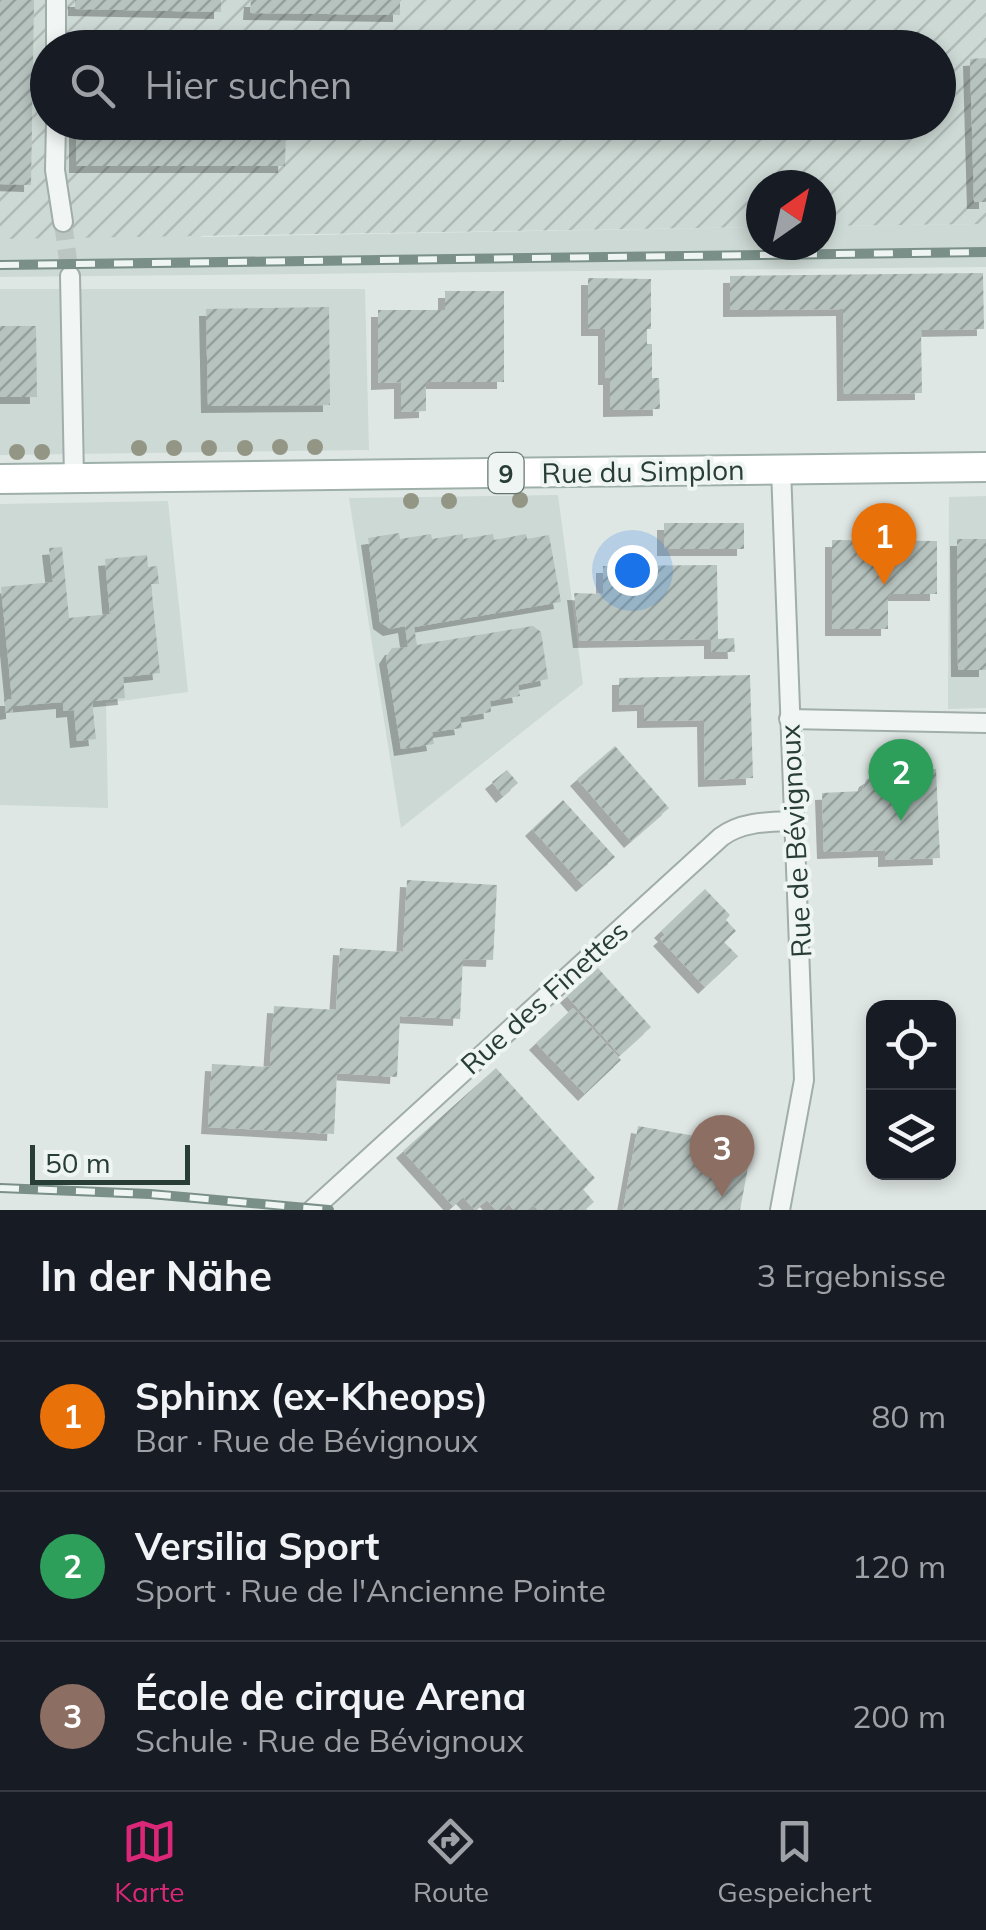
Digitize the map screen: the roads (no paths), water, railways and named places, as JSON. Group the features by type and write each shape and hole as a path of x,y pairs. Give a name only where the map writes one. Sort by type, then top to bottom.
{"main road":[{"name":"Rue du Simplon","path":"0,479 986,467"}],"street":[{"path":"56,0 56,30"},
{"path":"56,140 63,222"},
{"path":"70,276 74,478"},
{"name":"Rue de Bévignoux","path":"780,1210 804,1080 781,470"},
{"path":"789,719 986,723"},
{"name":"Rue des Finettes","path":"312,1210 721,837 746,825 795,821"}],"tunnel":[{"path":"63,222 70,276"}],"railway":[{"path":"0,265 986,252"},
{"path":"0,1188 150,1194 329,1210"}],"place":[{"name":"Sphinx (ex-Kheops)","path":"884,585"},
{"name":"Versilia Sport","path":"901,821"},
{"name":"École de cirque Arena","path":"722,1197"}]}
